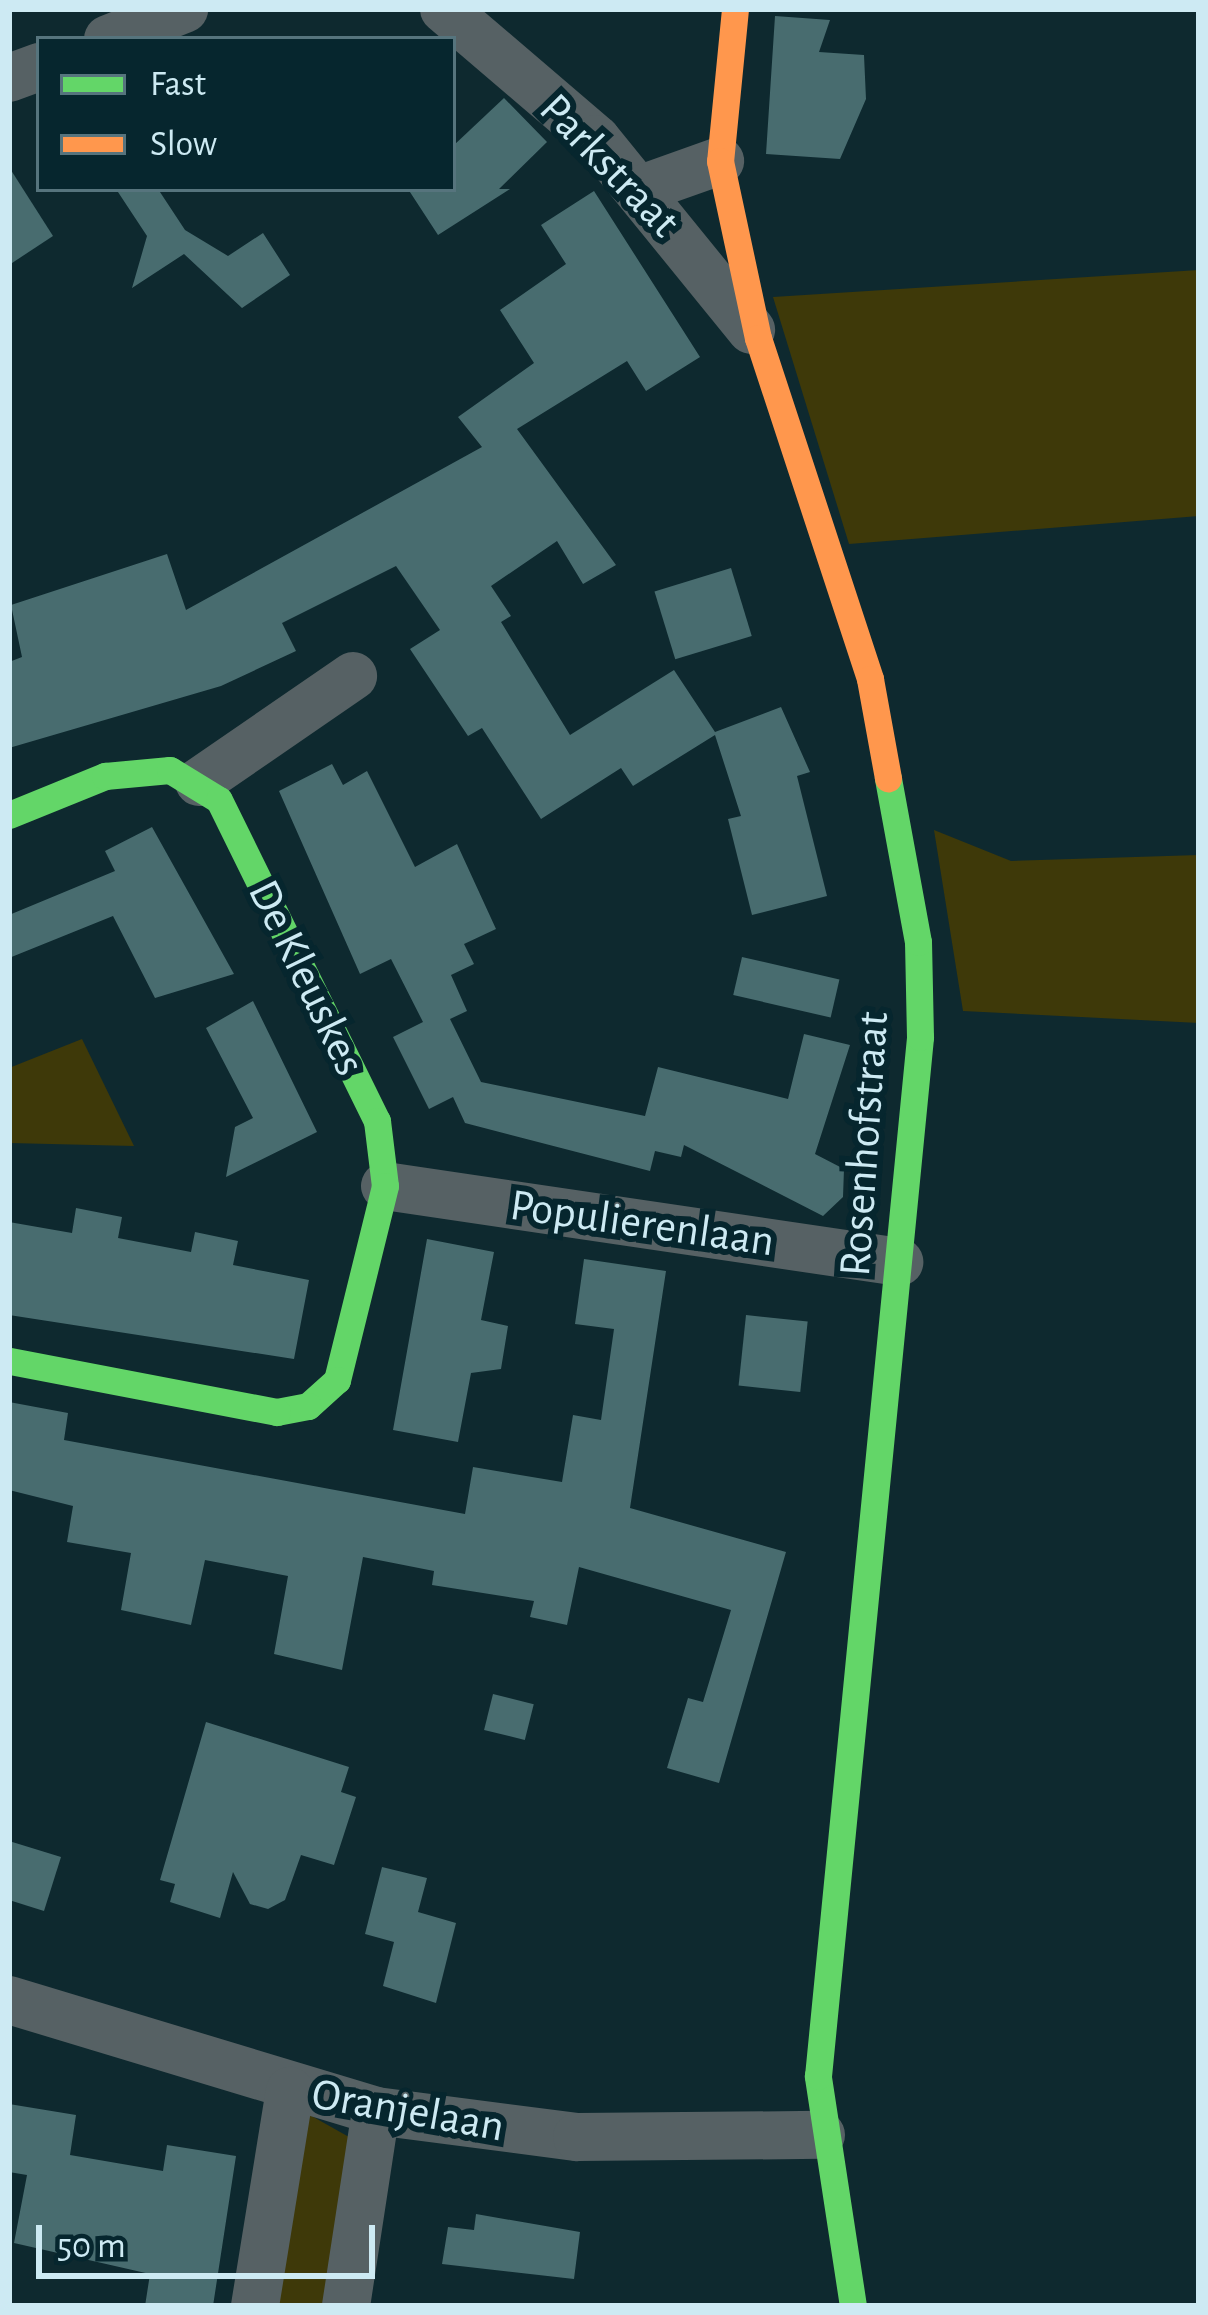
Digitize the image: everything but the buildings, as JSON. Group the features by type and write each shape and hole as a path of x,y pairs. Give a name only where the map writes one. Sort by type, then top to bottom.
{"street":[{"path":"116,36 184,9"},
{"name":"Parkstraat","path":"444,9 641,189 758,338"},
{"name":"Rosenhofstraat","path":"735,9 720,160 758,338 870,679 903,836 920,1037 818,2077 821,2135 853,2306"},
{"path":"641,189 720,160"},
{"path":"9,815 105,776 170,770 199,782 353,676"},
{"name":"De Kleuskes","path":"199,782 219,800 377,1121 385,1186"},
{"path":"9,1361 277,1412 308,1406 337,1379 385,1186"},
{"name":"Populierenlaan","path":"385,1186 899,1262"},
{"name":"Oranjelaan","path":"9,2000 290,2091 376,2111 577,2138 821,2135"},
{"path":"255,2306 290,2091"},
{"path":"346,2306 376,2111"}],"shaded area":[{"path":"1199,270 1199,516 849,544 773,297"},
{"path":"934,830 1011,861 1199,855 1199,1023 963,1011"},
{"path":"82,1039 134,1146 9,1143 9,1068"},
{"path":"301,2110 349,2137 330,2306 266,2306"}],"traffic: fast":[{"path":"9,815 105,776 170,770 219,800 377,1121 385,1186 337,1380 308,1406 277,1412 9,1361"},
{"path":"853,2306 818,2076 920,1037 918,942 888,778"}],"traffic: slow":[{"path":"735,9 720,161 758,338 870,679 888,778"}]}
